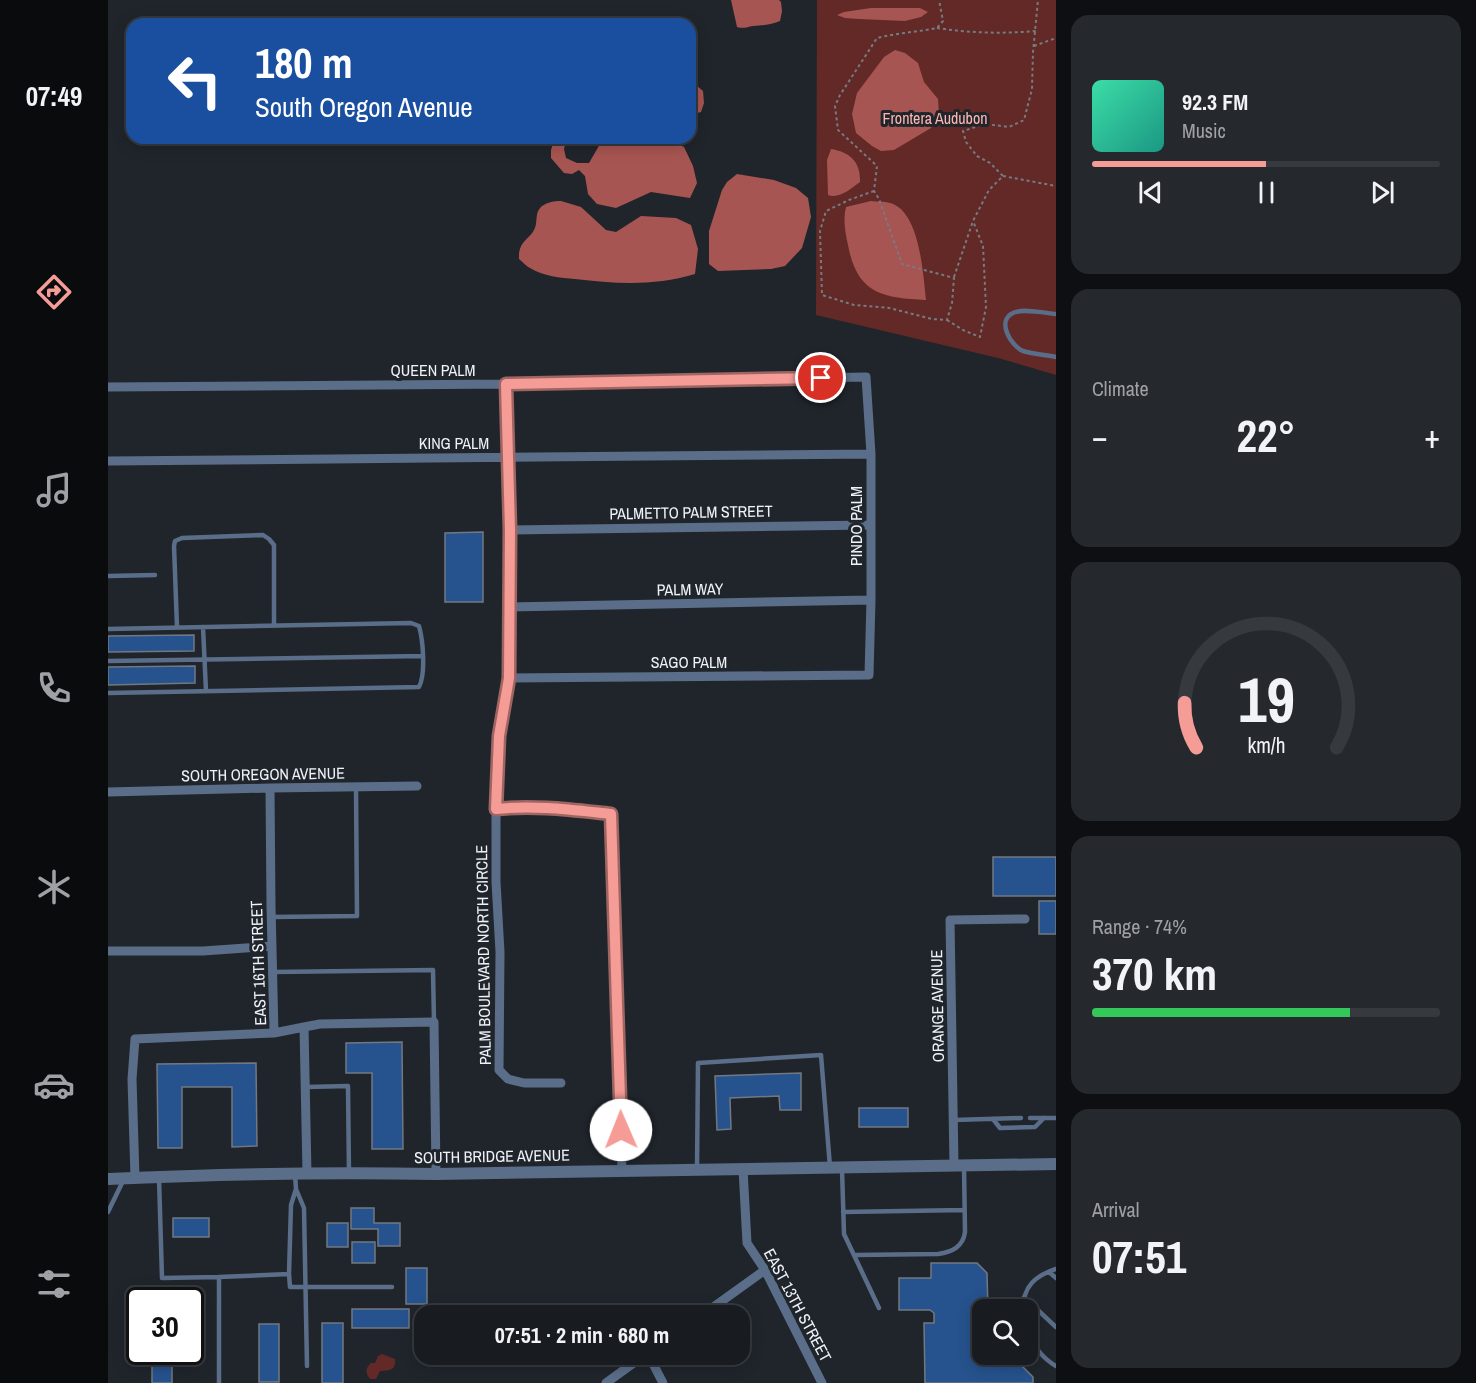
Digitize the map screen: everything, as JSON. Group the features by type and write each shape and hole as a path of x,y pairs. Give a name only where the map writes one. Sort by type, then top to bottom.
{"street":[{"name":"QUEEN PALM","path":"108,387 506,384 866,377"},
{"name":"PINDO PALM","path":"866,377 872,454 869,675"},
{"path":"506,384 510,530 509,678 499,736 496,809 520,806 611,814 622,1171"},
{"name":"KING PALM","path":"108,461 872,454"},
{"name":"PALMETTO PALM STREET","path":"510,530 871,525"},
{"name":"PALM WAY","path":"509,607 871,600"},
{"name":"SAGO PALM","path":"509,678 869,675"},
{"name":"SOUTH OREGON AVENUE","path":"108,792 417,786"},
{"name":"EAST 16TH STREET","path":"270,788 274,1033 320,1024 434,1022"},
{"name":"PALM BOULEVARD NORTH CIRCLE","path":"496,809 495,882 500,952 499,1070 508,1079 524,1083 561,1083"},
{"name":"ORANGE AVENUE","path":"959,1166 954,1120 950,921 1025,919"},
{"path":"108,951 203,951 272,946"},
{"path":"434,1022 436,1174"},
{"path":"301,1174 306,1087 304,1027"},
{"path":"129,1178 135,1039 274,1033"},
{"name":"SOUTH BRIDGE AVENUE","path":"108,1179 349,1173 436,1174 1056,1164"},
{"name":"EAST 13TH STREET","path":"743,1169 747,1243 765,1270 822,1383"},
{"path":"716,1305 765,1270"},
{"path":"606,1383 631,1365"},
{"path":"653,1365 663,1383"}],"lane":[{"path":"1056,314 1023,311 1013,313 1006,322 1008,337 1014,345 1022,350 1056,357"},
{"path":"177,627 174,546 176,541 182,538 263,535 274,545 274,625"},
{"path":"108,576 155,575"},
{"path":"108,628 411,623 419,626 422,656 422,680 419,687 108,693"},
{"path":"203,627 206,690"},
{"path":"108,661 422,656"},
{"path":"271,917 357,916 356,788"},
{"path":"273,972 433,970 434,1022"},
{"path":"698,1169 698,1063 821,1055 843,1212 844,1234 879,1308"},
{"path":"306,1087 348,1086 349,1173"},
{"path":"954,1120 1020,1118"},
{"path":"1030,1118 1056,1118"},
{"path":"993,1119 1000,1128 1035,1127 1044,1118"},
{"path":"855,1256 948,1252 957,1249 964,1238 964,1210 959,1166"},
{"path":"301,1174 291,1205 290,1287 392,1287"},
{"path":"108,1212 129,1178"},
{"path":"159,1178 162,1278 289,1274"},
{"path":"296,1189 304,1208 307,1366"},
{"path":"843,1212 964,1210"},
{"path":"1056,1269 1031,1281 1024,1298 1056,1327"},
{"path":"1049,1272 1056,1278"},
{"path":"219,1277 219,1383"},
{"path":"1038,1351 1056,1366"}],"path":[{"path":"937,28 943,21 939,0"},
{"path":"953,112 966,113 985,124 1009,127 1024,120 1032,89 1038,0"},
{"path":"954,278 902,264 879,199 874,191 877,166 838,130 835,106 877,38 937,28 960,32 1007,34 1036,31"},
{"path":"1034,46 1056,38"},
{"path":"985,124 963,131 966,142 977,156 990,163 1003,176 1056,186"},
{"path":"947,320 952,303 954,278 973,221 989,190 1003,176"},
{"path":"874,191 826,211 820,231 822,295 854,305 889,308 932,319 947,320 980,337 986,307 983,246 973,221"}],"green space":[{"name":"Frontera Audubon","path":"817,0 1056,0 1056,375 998,358 816,315"},
{"path":"382,1354 395,1359 394,1366 391,1369 380,1371 376,1379 370,1379 367,1369"}],"shaded area":[{"path":"731,0 779,0 782,11 780,21 745,28 737,27"},
{"path":"871,8 920,8 928,12 921,17 905,21 845,18 837,15"},
{"path":"895,50 905,53 918,63 924,82 938,99 939,114 931,128 894,150 881,151 856,133 852,114 857,93 884,57"},
{"path":"696,85 703,91 704,103 701,112 696,113"},
{"path":"553,144 565,144 566,158 577,163 589,163 600,144 678,144 684,147 693,166 697,183 690,198 651,192 616,208 597,204 588,194 585,176 579,170 572,174 564,173 551,158"},
{"path":"831,149 849,155 859,169 860,175 860,182 837,196 828,195 827,160"},
{"path":"737,174 774,180 796,188 808,198 811,217 802,248 785,266 771,269 718,271 709,264 709,231 722,190 727,182"},
{"path":"561,201 581,207 606,230 616,232 641,216 676,218 691,225 698,249 695,274 665,281 621,283 558,277 530,268 519,259 521,247 534,229 540,208 549,203"},
{"path":"871,201 890,203 900,208 908,218 918,245 926,300 884,294 874,290 858,274 847,240 845,212 846,207"}],"building":[{"path":"483,532 483,602 445,602 445,533"},
{"path":"194,635 194,651 108,652 108,636"},
{"path":"195,666 195,683 108,685 108,667"},
{"path":"993,857 1056,857 1056,896 993,896"},
{"path":"1039,901 1056,901 1056,934 1039,934"},
{"path":"402,1042 403,1149 372,1149 372,1073 346,1073 346,1043"},
{"path":"256,1063 257,1146 232,1147 232,1087 182,1087 182,1148 158,1148 157,1064"},
{"path":"801,1073 801,1110 780,1110 779,1096 730,1098 731,1129 717,1130 715,1076"},
{"path":"859,1108 908,1108 908,1127 859,1127"},
{"path":"351,1208 374,1208 374,1223 400,1223 400,1246 378,1246 378,1229 351,1229"},
{"path":"173,1218 209,1218 209,1237 173,1237"},
{"path":"327,1223 348,1223 348,1247 327,1247"},
{"path":"352,1242 375,1242 375,1263 352,1263"},
{"path":"931,1263 977,1263 987,1273 988,1299 972,1299 972,1365 1021,1365 1033,1377 1033,1383 925,1383 924,1323 934,1323 934,1313 930,1310 899,1310 899,1278 931,1278"},
{"path":"406,1268 427,1268 427,1304 406,1304"},
{"path":"352,1309 409,1309 409,1328 352,1328"},
{"path":"322,1323 343,1323 343,1383 322,1383"},
{"path":"259,1324 279,1324 279,1382 259,1382"},
{"path":"152,1365 172,1365 172,1383 152,1383"}],"route":[{"path":"621,1130 611,814 520,806 496,809 499,736 509,678 510,530 506,384 821,378"}]}
